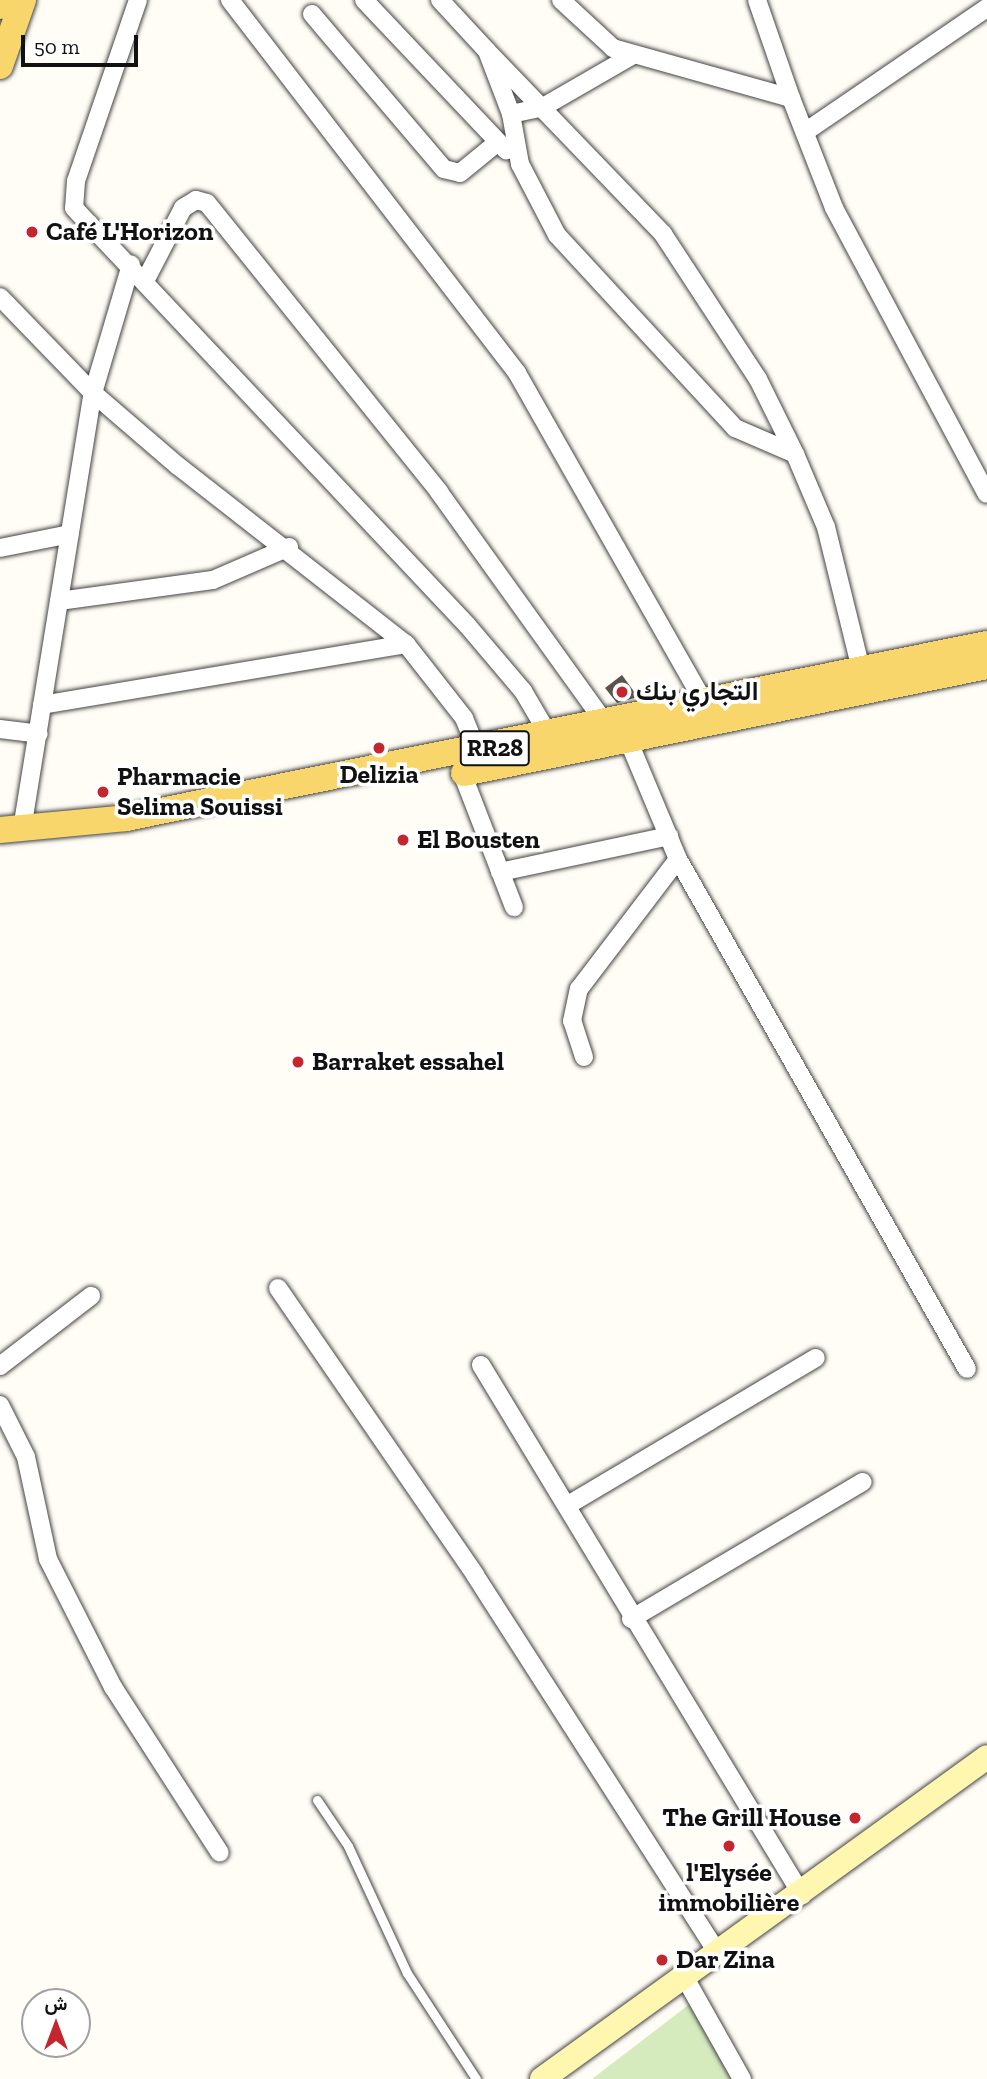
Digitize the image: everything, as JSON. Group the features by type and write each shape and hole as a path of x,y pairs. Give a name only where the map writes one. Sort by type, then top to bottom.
{"main road":[{"path":"0,6 2,0"},
{"path":"0,66 23,0"},
{"name":"RR28","path":"11,829 77,827 478,752 606,724 708,710 862,678 987,644"},
{"name":"RR28","path":"862,678 987,666"},
{"name":"RR28","path":"0,848 462,773 629,742 708,710"},
{"path":"542,2079 802,1895 987,1757"}],"street":[{"path":"138,0 73,195 85,224 146,279 475,635 523,691 550,737"},
{"path":"230,0 517,373 708,710"},
{"path":"364,0 520,164"},
{"path":"440,0 663,234 758,379 795,454 826,527 862,678"},
{"path":"561,0 599,39 633,55 791,99"},
{"path":"757,0 791,99 839,219 987,494"},
{"path":"805,132 987,8"},
{"path":"312,14 443,169 460,173 498,142"},
{"path":"487,51 510,114 520,164 557,235 656,347 735,428 795,454"},
{"path":"510,114 543,107 633,55"},
{"path":"146,279 183,208 196,200 206,203 431,482 606,724"},
{"path":"11,829 39,734 93,393 131,265"},
{"path":"0,297 93,393 244,519 289,547 406,644 464,718 478,752"},
{"path":"0,548 70,534"},
{"path":"59,601 213,580 289,547"},
{"path":"43,705 406,644"},
{"path":"0,729 39,734"},
{"path":"629,742 678,859 967,1368"},
{"path":"462,773 514,907"},
{"path":"500,872 669,836"},
{"path":"584,1057 572,1021 579,989 678,859"},
{"path":"278,1288 475,1575 718,1952"},
{"path":"0,1366 91,1296"},
{"path":"568,1504 817,1357"},
{"path":"481,1365 568,1504 631,1619 802,1895"},
{"path":"0,1405 26,1457 48,1559 113,1686 220,1853"},
{"path":"631,1619 863,1482"},
{"path":"684,1976 742,2079"}],"lane":[{"path":"317,1800 348,1846 407,1973 476,2079"}],"green space":[{"path":"691,2003 733,2079 592,2079"}],"building":[{"name":"التجاري بنك","path":"622,675 638,697 617,703 605,688"}],"place":[{"name":"Café L'Horizon","path":"32,232"},
{"name":"التجاري بنك","path":"622,692"},
{"name":"Delizia","path":"379,748"},
{"name":"Pharmacie Selima Souissi","path":"103,792"},
{"name":"El Bousten","path":"403,840"},
{"name":"Barraket essahel","path":"298,1062"},
{"name":"The Grill House","path":"855,1818"},
{"name":"l'Elysée immobilière","path":"729,1846"},
{"name":"Dar Zina","path":"662,1960"}]}
